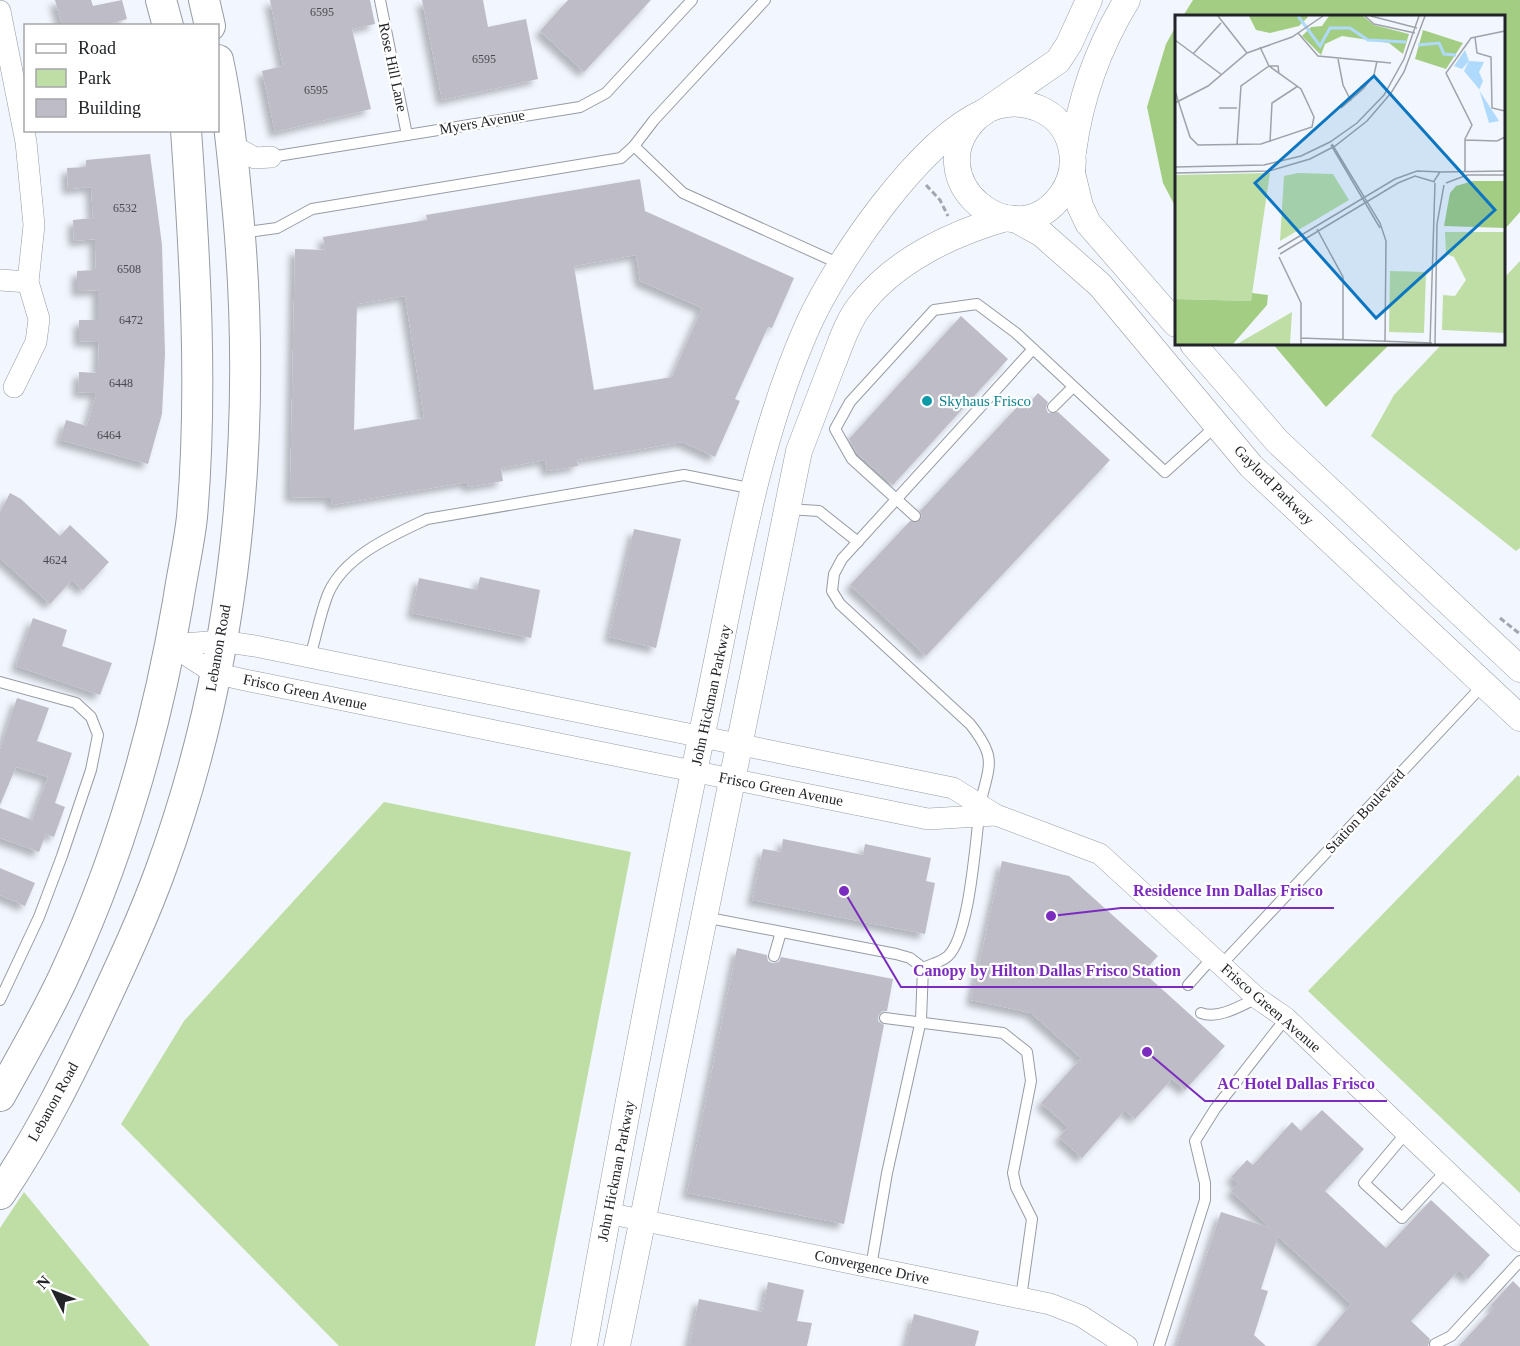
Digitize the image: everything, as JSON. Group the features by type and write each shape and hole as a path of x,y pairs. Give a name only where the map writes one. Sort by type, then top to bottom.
{"main road":[{"path":"161,0 167,24"},
{"path":"204,0 210,24"},
{"name":"Lebanon Road","path":"0,1194 71,1073 161,869 196,759 221,641 233,552 247,374 245,294 233,146 229,109 219,64"},
{"path":"0,1095 64,976 102,884 143,762 171,645 192,518 198,367 186,132"},
{"path":"193,236 239,234"}],"street":[{"name":"John Hickman Parkway","path":"584,1346 607,1213 694,772 763,450 808,326 840,264 904,180 936,147 970,118 988,110 1058,61 1070,45 1089,0"},
{"path":"616,1346 799,451 846,329 859,307 894,272 914,258 961,233 1011,219 1032,216 1055,203 1065,189 1072,164 1075,135 1101,50 1127,0"},
{"path":"0,11 24,132"},
{"path":"1011,219 990,213 977,204 966,192 959,177 957,161 962,137 972,123 988,110 1014,103 1030,105 1044,111 1066,133 1080,206 1090,226 1175,323"},
{"path":"14,387 36,342 39,319 28,282 34,225 24,132"},
{"name":"Myers Avenue","path":"233,146 255,158 271,157"},
{"name":"Gaylord Parkway","path":"1011,219 1042,234 1111,296 1251,466 1520,718"},
{"path":"0,280 28,282"},
{"path":"1194,345 1276,441 1514,660 1484,684"},
{"path":"1217,425 1242,402"},
{"name":"Frisco Green Avenue","path":"171,645 221,641 309,657 953,788 985,812 1100,854 1257,998 1286,1018 1520,1242"},
{"name":"Frisco Green Avenue","path":"171,645 214,673 694,772 928,819 985,812"},
{"name":"Convergence Drive","path":"607,1213 1050,1304 1081,1316 1127,1346"}],"lane":[{"name":"Rose Hill Lane","path":"380,0 407,135"},
{"name":"Myers Avenue","path":"271,157 580,107 606,93 692,0"},
{"path":"239,234 277,228 312,209 621,158 765,0"},
{"path":"634,146 683,194 840,264"},
{"path":"915,516 852,459 835,429 850,402 934,310 977,304 1033,349 1165,472 1217,425"},
{"path":"923,968 947,957 956,946 964,918 985,812 990,758 986,744 970,724 840,604 832,591 834,574 842,559 1033,349"},
{"path":"1053,407 1073,387"},
{"path":"309,657 329,592 357,557 391,536 427,519 684,475 755,490"},
{"path":"787,509 819,511 858,542"},
{"path":"0,682 76,703 91,717 98,735 91,770 62,856 39,917 0,1000"},
{"name":"Station Boulevard","path":"1188,985 1217,961 1484,684"},
{"path":"704,917 896,954 910,958 923,968"},
{"path":"774,956 781,932"},
{"path":"871,1267 887,1173 920,1022 923,968"},
{"path":"1201,1013 1208,1016 1222,1013 1257,998"},
{"path":"885,1017 1003,1033 1027,1052 1031,1081 1013,1173 1016,1187 1032,1219 1021,1298"},
{"path":"1159,1346 1205,1200 1204,1183 1195,1141 1215,1109 1286,1018"},
{"path":"1406,1133 1364,1183 1402,1218 1446,1170"},
{"path":"1435,1344 1450,1336 1520,1261"}],"path":[{"path":"923,182 940,200 949,217"},
{"path":"1509,625 1520,634"}],"green space":[{"path":"1193,0 1520,0 1520,212 1505,229 1505,15 1184,15"},
{"path":"1175,28 1175,206 1163,183 1147,107 1166,44"},
{"path":"1520,261 1520,548 1516,551 1371,436 1394,395 1441,345 1505,345 1505,277"},
{"path":"1274,345 1389,345 1326,407"},
{"path":"1518,775 1520,777 1520,1193 1308,991"},
{"path":"384,802 631,852 535,1346 339,1346 121,1124 184,1021"},
{"path":"24,1192 150,1346 0,1346 0,1228"}],"building":[{"path":"55,0 91,0 93,6 122,0 127,19 110,24 61,24"},
{"path":"270,0 370,0 375,24 352,29 371,109 275,132 262,71 283,66"},
{"path":"422,0 483,0 488,27 526,19 538,79 442,100"},
{"path":"568,0 651,0 584,72 540,31"},
{"path":"150,154 162,245 165,354 162,414 148,464 60,440 66,420 87,426 96,393 78,392 79,372 98,373 99,342 79,341 79,320 98,320 98,290 77,291 77,271 96,270 95,239 74,241 73,220 93,218 91,187 68,189 67,168 86,167 86,160"},
{"path":"640,179 645,211 794,278 772,328 768,327 735,399 740,401 715,457 682,442 577,460 578,466 547,471 545,460 501,468 503,481 468,487 467,482 332,505 331,498 290,497 295,249 325,250 323,237 427,220 426,215","holes":["636,255 640,281 702,308 672,377 594,390 574,266","405,296 424,418 354,430 357,304"]},
{"name":"Skyhaus Frisco","path":"961,316 1008,359 893,485 857,453 849,439"},
{"path":"1038,393 1048,402 1046,408 1048,413 1058,412 1110,460 926,656 850,585 910,521 920,521 922,517 920,511 1020,404 1024,409"},
{"path":"10,493 21,499 60,536 70,525 109,562 83,590 72,580 50,604 0,558 0,512"},
{"path":"634,529 681,539 656,648 609,637"},
{"path":"480,577 540,590 531,638 412,613 419,578 477,590"},
{"path":"33,618 67,630 62,646 112,663 100,695 16,666"},
{"path":"17,698 49,708 37,741 72,753 55,803 65,807 54,837 46,834 39,852 0,838 0,808 32,820 48,777 16,767 0,805 0,750"},
{"path":"783,839 863,855 865,844 931,858 926,881 935,883 925,934 752,900 763,849 781,852"},
{"path":"1002,861 1069,876 1158,956 1143,972 1225,1046 1185,1090 1172,1079 1135,1119 1125,1110 1082,1158 1059,1137 1068,1127 1041,1103 1081,1058 1031,1013 971,1000"},
{"path":"0,868 35,883 25,906 0,895"},
{"path":"737,948 767,955 768,961 772,963 779,962 781,957 893,979 887,1011 882,1011 878,1016 878,1021 884,1025 844,1224 687,1193"},
{"path":"1322,1110 1364,1149 1325,1191 1386,1248 1431,1200 1490,1255 1468,1279 1459,1270 1411,1321 1430,1339 1428,1346 1316,1346 1351,1304 1278,1236 1261,1289 1268,1291 1254,1335 1266,1346 1177,1346 1221,1212 1271,1228 1231,1191 1238,1184 1231,1177 1247,1160 1253,1165 1292,1122 1301,1131"},
{"path":"1513,1281 1520,1288 1520,1346 1459,1346 1494,1308 1491,1305"},
{"path":"768,1282 804,1290 797,1321 812,1323 807,1346 689,1346 699,1299 762,1312"},
{"path":"914,1314 979,1331 975,1346 906,1346"}],"place":[{"name":"Skyhaus Frisco","path":"927,401"},
{"name":"Canopy by Hilton Dallas Frisco Station","path":"844,891"},
{"name":"Residence Inn Dallas Frisco","path":"1051,916"},
{"name":"AC Hotel Dallas Frisco","path":"1147,1052"}]}
